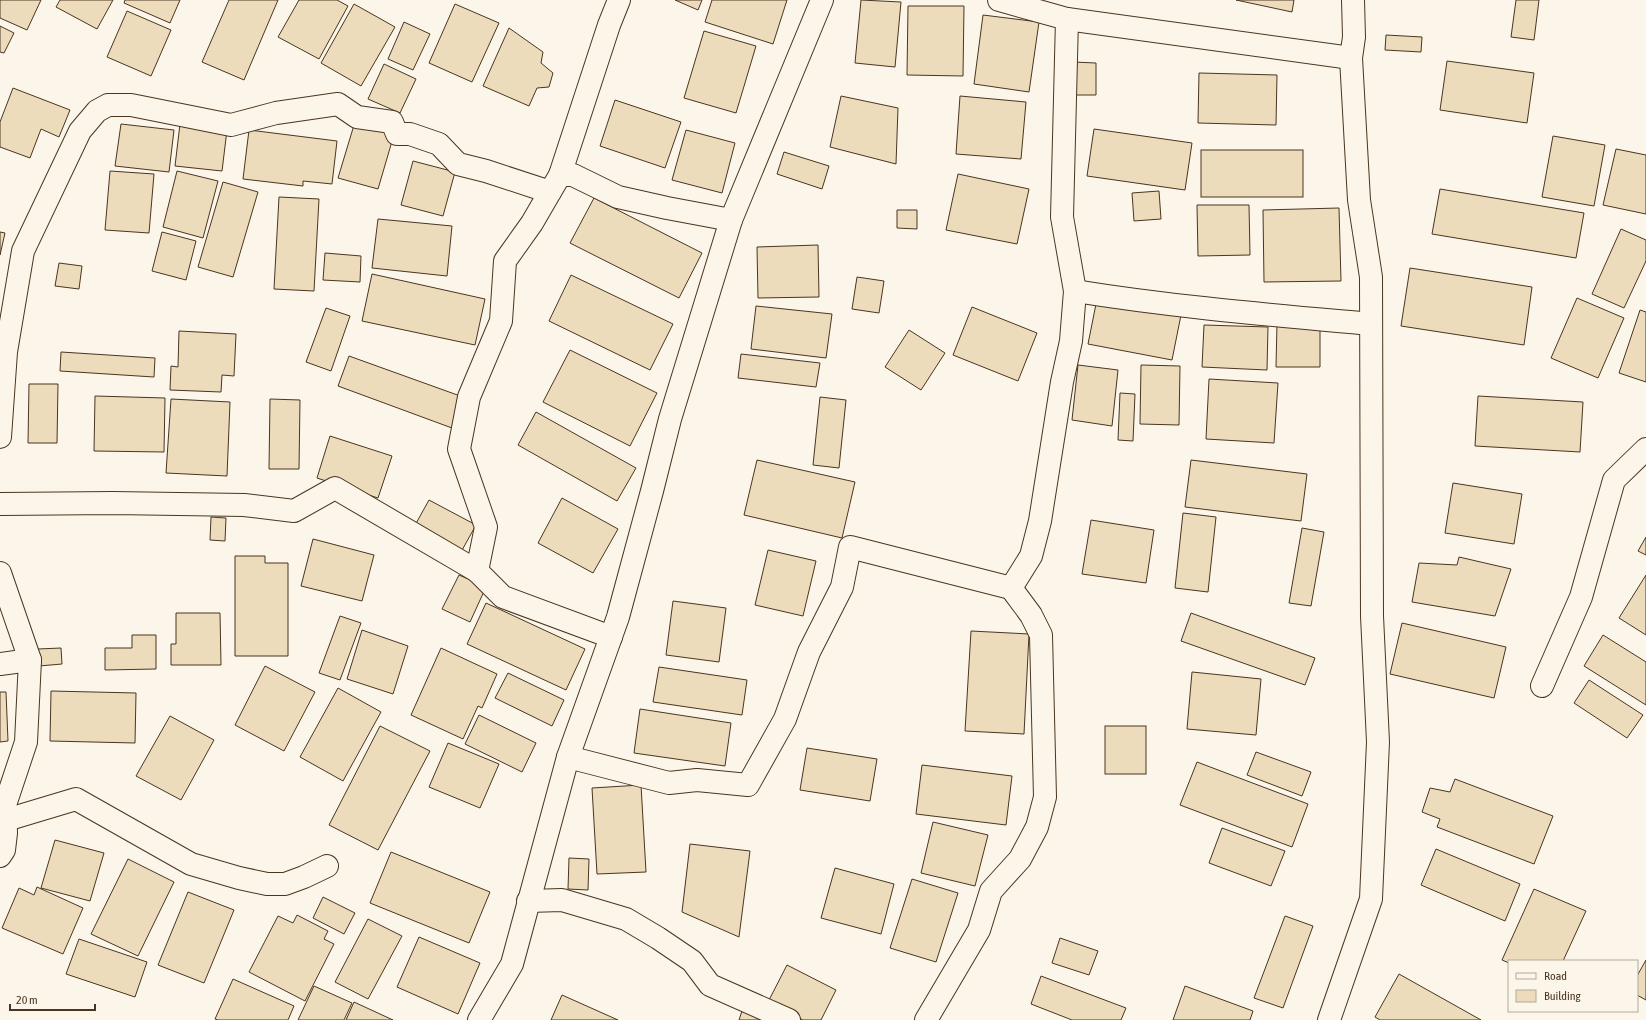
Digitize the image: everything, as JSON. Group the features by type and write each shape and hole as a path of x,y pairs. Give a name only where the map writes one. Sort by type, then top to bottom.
{"street":[{"path":"478,571 486,527 459,449 470,397 501,321 505,261 532,224 555,184 606,33 619,0"},
{"path":"479,1020 512,964 568,757 611,637 652,491 670,419 731,220 822,0"},
{"path":"999,0 1067,19 1351,58"},
{"path":"1329,1020 1371,899 1378,742 1372,616 1372,324 1370,277 1359,200 1351,58 1354,36 1353,0"},
{"path":"1011,588 1031,556 1040,521 1062,382 1071,341 1075,290 1062,217 1067,19"},
{"path":"0,437 6,352 23,251 80,131 97,111 108,105 131,105 231,125 276,112 338,104 357,117 392,122 397,134 410,134 439,144 458,164 486,171 555,184 573,175 618,197 731,220"},
{"path":"1075,290 1138,301 1229,312 1372,324"},
{"path":"1542,686 1581,597 1614,480 1646,449"},
{"path":"0,504 114,503 236,505 294,510 335,488 478,571 503,597 611,637"},
{"path":"568,757 669,783 697,780 748,785 785,719 809,652 842,586 850,547 1011,588 1032,615 1041,635 1045,797 1037,827 1020,859 991,891 979,930 926,1020"},
{"path":"0,573 30,660 26,742 6,805 5,844 4,850 0,856"},
{"path":"0,664 30,660"},
{"path":"6,820 76,799 191,864 239,878 267,884 285,884 327,866"},
{"path":"528,901 562,900 626,919 692,961 710,986 789,1020"}],"building":[{"path":"0,0 41,0 27,30 0,18"},
{"path":"60,0 113,0 97,29 56,7"},
{"path":"125,0 180,0 170,23 124,3"},
{"path":"229,0 278,0 244,80 202,62"},
{"path":"299,0 337,0 348,6 319,59 278,37"},
{"path":"675,0 702,0 698,10"},
{"path":"712,0 787,0 773,44 705,22"},
{"path":"861,0 901,2 895,67 855,63"},
{"path":"1236,0 1294,0 1292,12"},
{"path":"1516,0 1539,0 1534,40 1511,37"},
{"path":"354,4 395,27 361,86 321,63"},
{"path":"455,4 499,23 472,82 429,63"},
{"path":"908,6 964,6 963,76 907,75"},
{"path":"127,11 171,30 151,76 107,57"},
{"path":"983,15 1039,22 1029,92 974,84"},
{"path":"404,22 430,34 413,70 388,59"},
{"path":"0,26 14,33 4,53 0,52"},
{"path":"509,28 543,52 541,63 553,73 549,87 537,88 529,106 483,86"},
{"path":"704,31 756,46 736,113 684,98"},
{"path":"1386,35 1422,37 1421,52 1385,50"},
{"path":"1447,61 1534,73 1527,123 1440,110"},
{"path":"1073,62 1096,63 1096,95 1073,95"},
{"path":"384,64 416,79 400,113 368,99"},
{"path":"1199,73 1277,75 1276,125 1198,123"},
{"path":"13,88 70,110 59,137 41,129 30,158 0,147 0,122"},
{"path":"841,96 898,108 896,164 830,147"},
{"path":"960,96 1026,102 1021,159 956,154"},
{"path":"615,100 681,122 665,168 600,146"},
{"path":"121,124 174,130 169,172 115,166"},
{"path":"180,124 227,130 222,171 175,166"},
{"path":"354,125 395,131 378,189 338,178"},
{"path":"1094,129 1192,143 1185,190 1087,176"},
{"path":"249,130 337,141 332,184 303,181 303,186 243,179"},
{"path":"686,130 735,143 722,193 672,180"},
{"path":"1553,136 1605,145 1594,206 1542,197"},
{"path":"1616,149 1646,155 1646,214 1603,205"},
{"path":"1201,150 1303,150 1303,197 1201,197"},
{"path":"784,152 829,166 822,189 777,174"},
{"path":"413,161 455,172 443,216 401,205"},
{"path":"110,171 154,174 149,233 105,230"},
{"path":"177,171 218,181 203,238 163,227"},
{"path":"958,174 1029,189 1017,244 946,230"},
{"path":"223,182 258,192 233,277 198,267"},
{"path":"1440,189 1584,213 1576,258 1432,234"},
{"path":"1159,191 1161,219 1134,221 1132,193"},
{"path":"279,197 319,199 314,291 274,289"},
{"path":"594,198 702,253 679,298 570,243"},
{"path":"1197,205 1249,205 1250,255 1198,256"},
{"path":"1339,208 1341,281 1264,282 1263,210"},
{"path":"897,210 917,210 917,229 897,228"},
{"path":"378,219 452,226 447,276 372,268"},
{"path":"1621,229 1646,240 1646,261 1624,308 1592,294"},
{"path":"0,232 5,233 0,255"},
{"path":"162,232 196,241 186,280 152,271"},
{"path":"818,245 819,297 758,298 757,247"},
{"path":"325,253 361,256 360,282 323,280"},
{"path":"59,263 82,266 79,289 55,286"},
{"path":"1410,268 1532,287 1524,345 1401,326"},
{"path":"372,274 485,299 475,345 362,321"},
{"path":"571,275 673,324 650,370 549,321"},
{"path":"857,277 884,281 879,313 852,309"},
{"path":"1577,298 1624,318 1598,378 1551,358"},
{"path":"1097,299 1181,315 1172,360 1088,344"},
{"path":"756,306 832,314 826,358 751,349"},
{"path":"972,307 1037,333 1018,381 953,355"},
{"path":"326,308 350,316 331,371 306,362"},
{"path":"1640,310 1646,312 1646,382 1619,373"},
{"path":"1277,323 1320,323 1320,367 1276,367"},
{"path":"1204,325 1268,327 1267,370 1202,367"},
{"path":"909,330 945,353 921,390 885,367"},
{"path":"179,331 236,334 234,376 222,375 221,392 170,390 171,366 178,367"},
{"path":"570,350 657,393 630,446 543,402"},
{"path":"61,352 155,358 154,377 60,371"},
{"path":"741,354 820,363 816,387 738,378"},
{"path":"349,356 463,397 452,428 338,386"},
{"path":"1078,365 1118,370 1112,426 1072,420"},
{"path":"1141,365 1180,366 1179,425 1140,424"},
{"path":"1209,379 1278,383 1274,443 1206,439"},
{"path":"29,384 58,384 57,443 28,443"},
{"path":"1120,393 1135,394 1133,441 1118,440"},
{"path":"95,396 165,398 164,452 94,451"},
{"path":"1478,396 1583,402 1580,452 1475,446"},
{"path":"820,397 846,400 839,468 813,465"},
{"path":"171,399 230,402 227,476 166,473"},
{"path":"270,399 300,400 299,469 269,469"},
{"path":"536,412 636,468 617,501 518,445"},
{"path":"330,436 392,456 378,498 317,478"},
{"path":"757,460 855,482 842,538 744,515"},
{"path":"1191,460 1307,474 1301,521 1185,507"},
{"path":"1453,483 1522,494 1514,544 1445,533"},
{"path":"562,498 618,529 593,573 538,543"},
{"path":"429,500 476,525 461,552 414,527"},
{"path":"1183,513 1216,517 1208,592 1175,588"},
{"path":"211,517 226,518 225,541 210,540"},
{"path":"1091,520 1154,530 1146,583 1082,574"},
{"path":"1302,528 1324,532 1311,606 1289,603"},
{"path":"1646,537 1646,555 1638,551"},
{"path":"313,539 374,555 362,601 301,586"},
{"path":"768,550 816,561 803,616 755,605"},
{"path":"235,556 265,556 265,563 288,563 288,656 235,656"},
{"path":"1459,557 1511,569 1495,616 1412,602 1419,563 1457,565"},
{"path":"459,575 486,587 470,622 442,609"},
{"path":"1646,575 1646,635 1619,618"},
{"path":"673,601 726,608 719,662 666,655"},
{"path":"486,603 585,649 566,690 467,644"},
{"path":"176,613 220,613 221,665 171,665 171,644 176,644"},
{"path":"1191,613 1315,658 1305,685 1181,641"},
{"path":"340,616 361,623 340,680 319,673"},
{"path":"1402,623 1506,647 1494,698 1390,674"},
{"path":"362,630 408,646 393,694 347,679"},
{"path":"971,631 1029,634 1024,734 965,731"},
{"path":"132,635 156,635 156,669 105,670 105,648 132,648"},
{"path":"1603,635 1646,662 1646,705 1584,666"},
{"path":"61,648 62,664 39,666 38,649"},
{"path":"441,648 497,674 482,708 478,706 463,739 411,715"},
{"path":"265,666 315,692 284,751 235,725"},
{"path":"659,667 747,680 742,715 653,702"},
{"path":"1192,672 1261,679 1256,735 1187,729"},
{"path":"508,673 564,700 552,726 495,698"},
{"path":"1589,680 1643,715 1627,738 1574,703"},
{"path":"338,688 381,712 343,781 300,757"},
{"path":"51,691 136,693 135,743 50,741"},
{"path":"0,692 6,692 8,741 0,742"},
{"path":"640,709 731,723 725,766 634,753"},
{"path":"479,715 536,743 522,772 465,744"},
{"path":"170,716 214,740 181,800 136,776"},
{"path":"380,726 430,751 378,850 329,825"},
{"path":"1105,726 1146,726 1146,774 1105,774"},
{"path":"448,743 499,764 480,808 429,787"},
{"path":"807,748 877,759 870,801 800,790"},
{"path":"1256,752 1311,772 1302,796 1247,775"},
{"path":"1197,762 1308,804 1292,847 1180,805"},
{"path":"922,765 1012,776 1006,825 916,814"},
{"path":"1455,779 1553,816 1534,864 1437,827 1440,819 1422,812 1430,788 1450,792"},
{"path":"641,785 646,872 597,874 592,788"},
{"path":"933,822 988,835 975,886 921,873"},
{"path":"1222,828 1285,851 1271,886 1209,863"},
{"path":"55,840 104,853 90,901 41,888"},
{"path":"690,844 750,851 739,937 682,912"},
{"path":"1436,849 1520,884 1505,921 1421,885"},
{"path":"391,852 490,892 469,943 370,903"},
{"path":"569,858 589,859 588,890 568,889"},
{"path":"128,859 174,882 138,956 91,934"},
{"path":"835,868 894,884 881,934 821,918"},
{"path":"912,879 958,893 936,962 890,948"},
{"path":"37,887 83,908 63,954 2,928 19,888 34,895"},
{"path":"1534,889 1586,911 1563,960 1508,960 1508,963 1502,960"},
{"path":"188,892 234,910 204,983 158,965"},
{"path":"323,897 355,913 344,934 313,918"},
{"path":"297,915 328,931 324,939 334,944 305,1001 249,972 278,916 293,923"},
{"path":"1285,916 1313,926 1283,1008 1254,998"},
{"path":"368,919 402,936 368,999 335,982"},
{"path":"419,937 480,963 458,1014 397,987"},
{"path":"1060,938 1098,951 1089,975 1052,963"},
{"path":"79,939 147,962 135,997 66,974"},
{"path":"1646,960 1646,1000 1638,996 1638,974"},
{"path":"787,965 836,990 821,1020 803,1020 768,1002"},
{"path":"1399,974 1481,1020 1380,1020 1375,1017"},
{"path":"1041,976 1126,1008 1121,1020 1072,1020 1031,1004"},
{"path":"233,979 294,1006 288,1020 215,1019"},
{"path":"314,986 352,1003 344,1020 298,1020"},
{"path":"1185,986 1253,1011 1250,1020 1173,1020"},
{"path":"562,995 618,1020 551,1020"},
{"path":"354,1002 393,1020 346,1020"},
{"path":"742,1011 761,1020 739,1020"}]}
